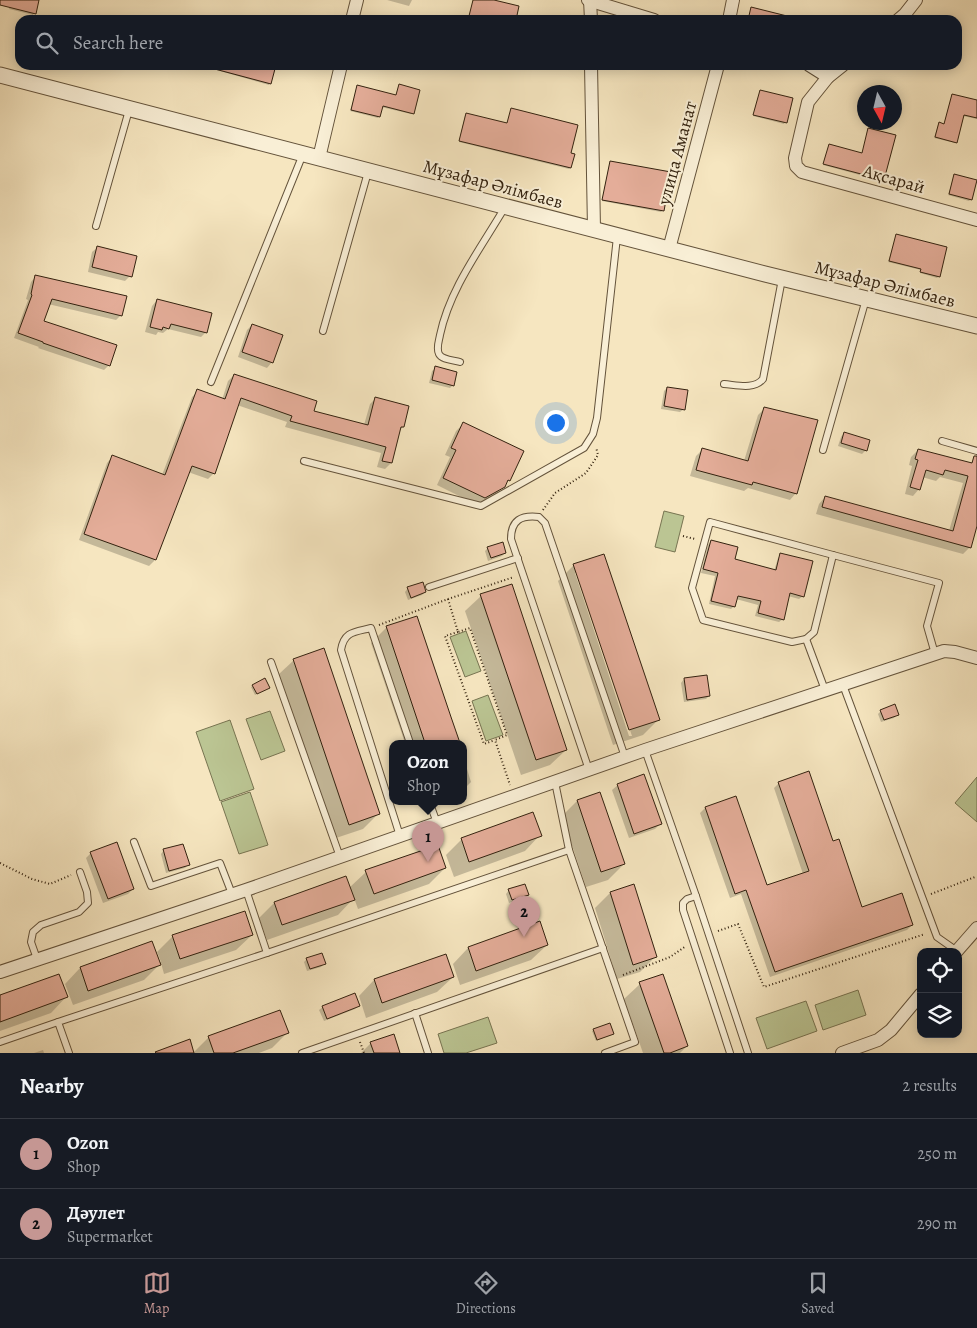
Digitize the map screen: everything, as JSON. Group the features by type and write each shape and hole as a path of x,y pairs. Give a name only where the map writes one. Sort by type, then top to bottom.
{"street":[{"path":"353,15 357,0"},
{"path":"590,15 589,0 638,15"},
{"path":"730,15 734,0"},
{"path":"904,15 916,0"},
{"path":"319,158 340,70"},
{"path":"591,70 594,229"},
{"name":"улица Аманат","path":"669,249 717,70"},
{"path":"817,70 828,77 837,70"},
{"name":"Мұзафар Әлімбаев","path":"0,75 669,249 977,326"},
{"name":"Ақсарай","path":"828,77 808,102 795,158 796,166 802,172 977,220"},
{"path":"0,972 246,890 624,757 944,651 977,658"},
{"path":"960,948 977,928"},
{"path":"842,1053 878,1040 891,1030 917,999"}],"lane":[{"path":"96,226 129,108"},
{"path":"211,382 304,153"},
{"path":"323,331 368,171"},
{"path":"460,362 442,358 438,353 444,318 451,299 506,206"},
{"path":"304,461 481,506 584,448 593,434 597,418 617,235"},
{"path":"724,384 752,386 759,384 763,379 782,278"},
{"path":"823,450 866,299"},
{"path":"942,441 977,451"},
{"path":"589,770 511,539 511,529 516,520 539,516 545,523 624,757"},
{"path":"833,555 814,632 806,639 792,642 703,620 692,588 710,522 939,583 928,626 935,654"},
{"path":"429,587 518,558"},
{"path":"389,801 341,650 342,640 348,634 370,628 409,740"},
{"path":"806,639 825,690"},
{"path":"271,662 340,857"},
{"path":"843,684 937,937 953,948"},
{"path":"645,750 748,1053"},
{"path":"555,782 569,850 635,1042 605,1053"},
{"path":"390,805 400,836"},
{"path":"430,805 437,823"},
{"path":"134,842 151,886 220,863 232,894"},
{"path":"0,1042 569,850"},
{"path":"37,959 31,942 33,932 41,925 79,912 88,903 87,892 80,872"},
{"path":"246,890 267,953"},
{"path":"696,896 687,899 683,903 683,910 730,1053"},
{"path":"302,1053 603,948"},
{"path":"414,1014 428,1053"},
{"path":"58,1022 69,1053"}],"path":[{"path":"539,516 555,493 586,472 598,455 593,434"},
{"path":"683,536 705,542"},
{"path":"370,628 523,574"},
{"path":"448,599 458,632"},
{"path":"470,628 507,735 496,740 484,744 445,636 470,628"},
{"path":"496,740 514,796"},
{"path":"0,863 32,879 50,884 80,872"},
{"path":"922,897 975,877"},
{"path":"709,934 738,924 764,987 924,934 937,937"},
{"path":"614,979 670,956 694,941"}],"green space":[{"path":"664,511 684,516 675,552 655,547"},
{"path":"466,631 481,671 465,677 450,637"},
{"path":"488,695 503,735 486,741 472,701"},
{"path":"270,711 285,751 261,760 246,719"},
{"path":"230,720 254,789 220,801 196,732"},
{"path":"977,777 977,822 955,803"},
{"path":"250,792 268,845 239,854 221,802"},
{"path":"858,990 866,1015 823,1030 815,1005"},
{"path":"806,1001 817,1031 767,1049 756,1018"},
{"path":"488,1017 497,1043 466,1053 444,1053 438,1034"}],"building":[{"path":"0,0 39,0 36,14 0,5"},
{"path":"473,0 494,0 519,6 517,15 469,15"},
{"path":"751,7 783,15 749,15"},
{"path":"218,70 275,70 271,84"},
{"path":"399,84 420,90 414,114 383,106 380,117 351,110 357,85 396,95"},
{"path":"760,90 793,98 787,123 753,115"},
{"path":"952,94 977,100 977,118 964,115 957,143 935,137 939,122 944,124"},
{"path":"511,108 578,125 571,153 575,154 571,168 459,141 466,113 507,123"},
{"path":"868,130 896,135 884,180 823,164 829,144 862,153"},
{"path":"610,161 671,172 664,211 602,200"},
{"path":"954,174 977,180 972,200 949,194"},
{"path":"896,234 947,247 940,277 920,272 921,269 889,261"},
{"path":"97,246 137,256 132,277 92,267"},
{"path":"35,275 127,296 122,316 52,299 44,321 117,345 110,366 18,333 32,295"},
{"path":"157,299 212,313 207,333 171,324 169,329 163,327 162,330 150,327"},
{"path":"252,324 283,335 273,363 242,352"},
{"path":"435,366 457,372 454,386 432,380"},
{"path":"234,374 317,401 314,411 368,425 375,397 409,406 404,427 401,427 392,463 382,461 386,447 290,421 292,416 241,398 215,474 192,466 156,560 84,534 112,455 165,475 197,389 225,399"},
{"path":"667,387 688,390 685,410 664,406"},
{"path":"764,407 818,420 797,494 753,482 752,485 696,470 702,448 748,461"},
{"path":"463,422 524,451 510,481 508,480 505,487 485,498 443,478 456,450 451,448"},
{"path":"844,432 870,440 867,451 841,443"},
{"path":"918,449 972,463 974,456 977,456 977,526 971,548 822,507 825,496 953,531 968,476 945,470 943,475 926,470 920,490 910,487 918,460 915,459"},
{"path":"711,540 738,547 735,559 776,570 780,553 813,561 804,597 790,593 784,620 758,613 761,601 738,596 735,607 711,601 718,573 703,569"},
{"path":"503,542 506,553 491,558 487,547"},
{"path":"604,554 660,720 629,730 573,564"},
{"path":"423,582 426,592 411,598 407,587"},
{"path":"512,584 567,750 536,760 480,594"},
{"path":"417,616 459,740 424,740 386,626"},
{"path":"324,648 380,814 349,825 293,659"},
{"path":"707,675 710,696 687,700 684,678"},
{"path":"265,678 270,688 257,694 252,685"},
{"path":"895,704 899,715 884,720 880,710"},
{"path":"809,771 833,841 839,839 862,907 902,893 913,925 775,972 746,890 735,894 705,807 736,796 767,885 809,871 778,782"},
{"path":"644,774 662,824 634,834 617,784"},
{"path":"600,792 625,864 601,872 577,800"},
{"path":"533,812 542,836 469,862 461,838"},
{"path":"117,842 134,889 108,899 90,852"},
{"path":"183,844 190,865 169,871 163,849"},
{"path":"438,845 446,868 374,894 365,870"},
{"path":"346,876 355,900 282,925 274,902"},
{"path":"525,884 529,895 512,900 508,889"},
{"path":"634,884 657,957 633,965 610,892"},
{"path":"245,911 253,935 180,959 172,935"},
{"path":"540,921 548,945 476,971 468,947"},
{"path":"152,941 161,965 88,991 80,967"},
{"path":"322,953 326,964 310,969 306,958"},
{"path":"446,954 454,977 382,1003 374,979"},
{"path":"59,974 68,997 0,1022 0,995"},
{"path":"663,974 688,1046 670,1053 664,1053 639,982"},
{"path":"355,993 360,1006 327,1019 322,1006"},
{"path":"280,1010 289,1033 233,1053 214,1053 208,1036"},
{"path":"610,1023 614,1034 597,1040 593,1029"},
{"path":"394,1034 400,1053 374,1053 370,1042"},
{"path":"190,1039 194,1053 155,1052"}],"place":[{"name":"Ozon","path":"428,862"},
{"name":"Дәулет","path":"524,937"}]}
